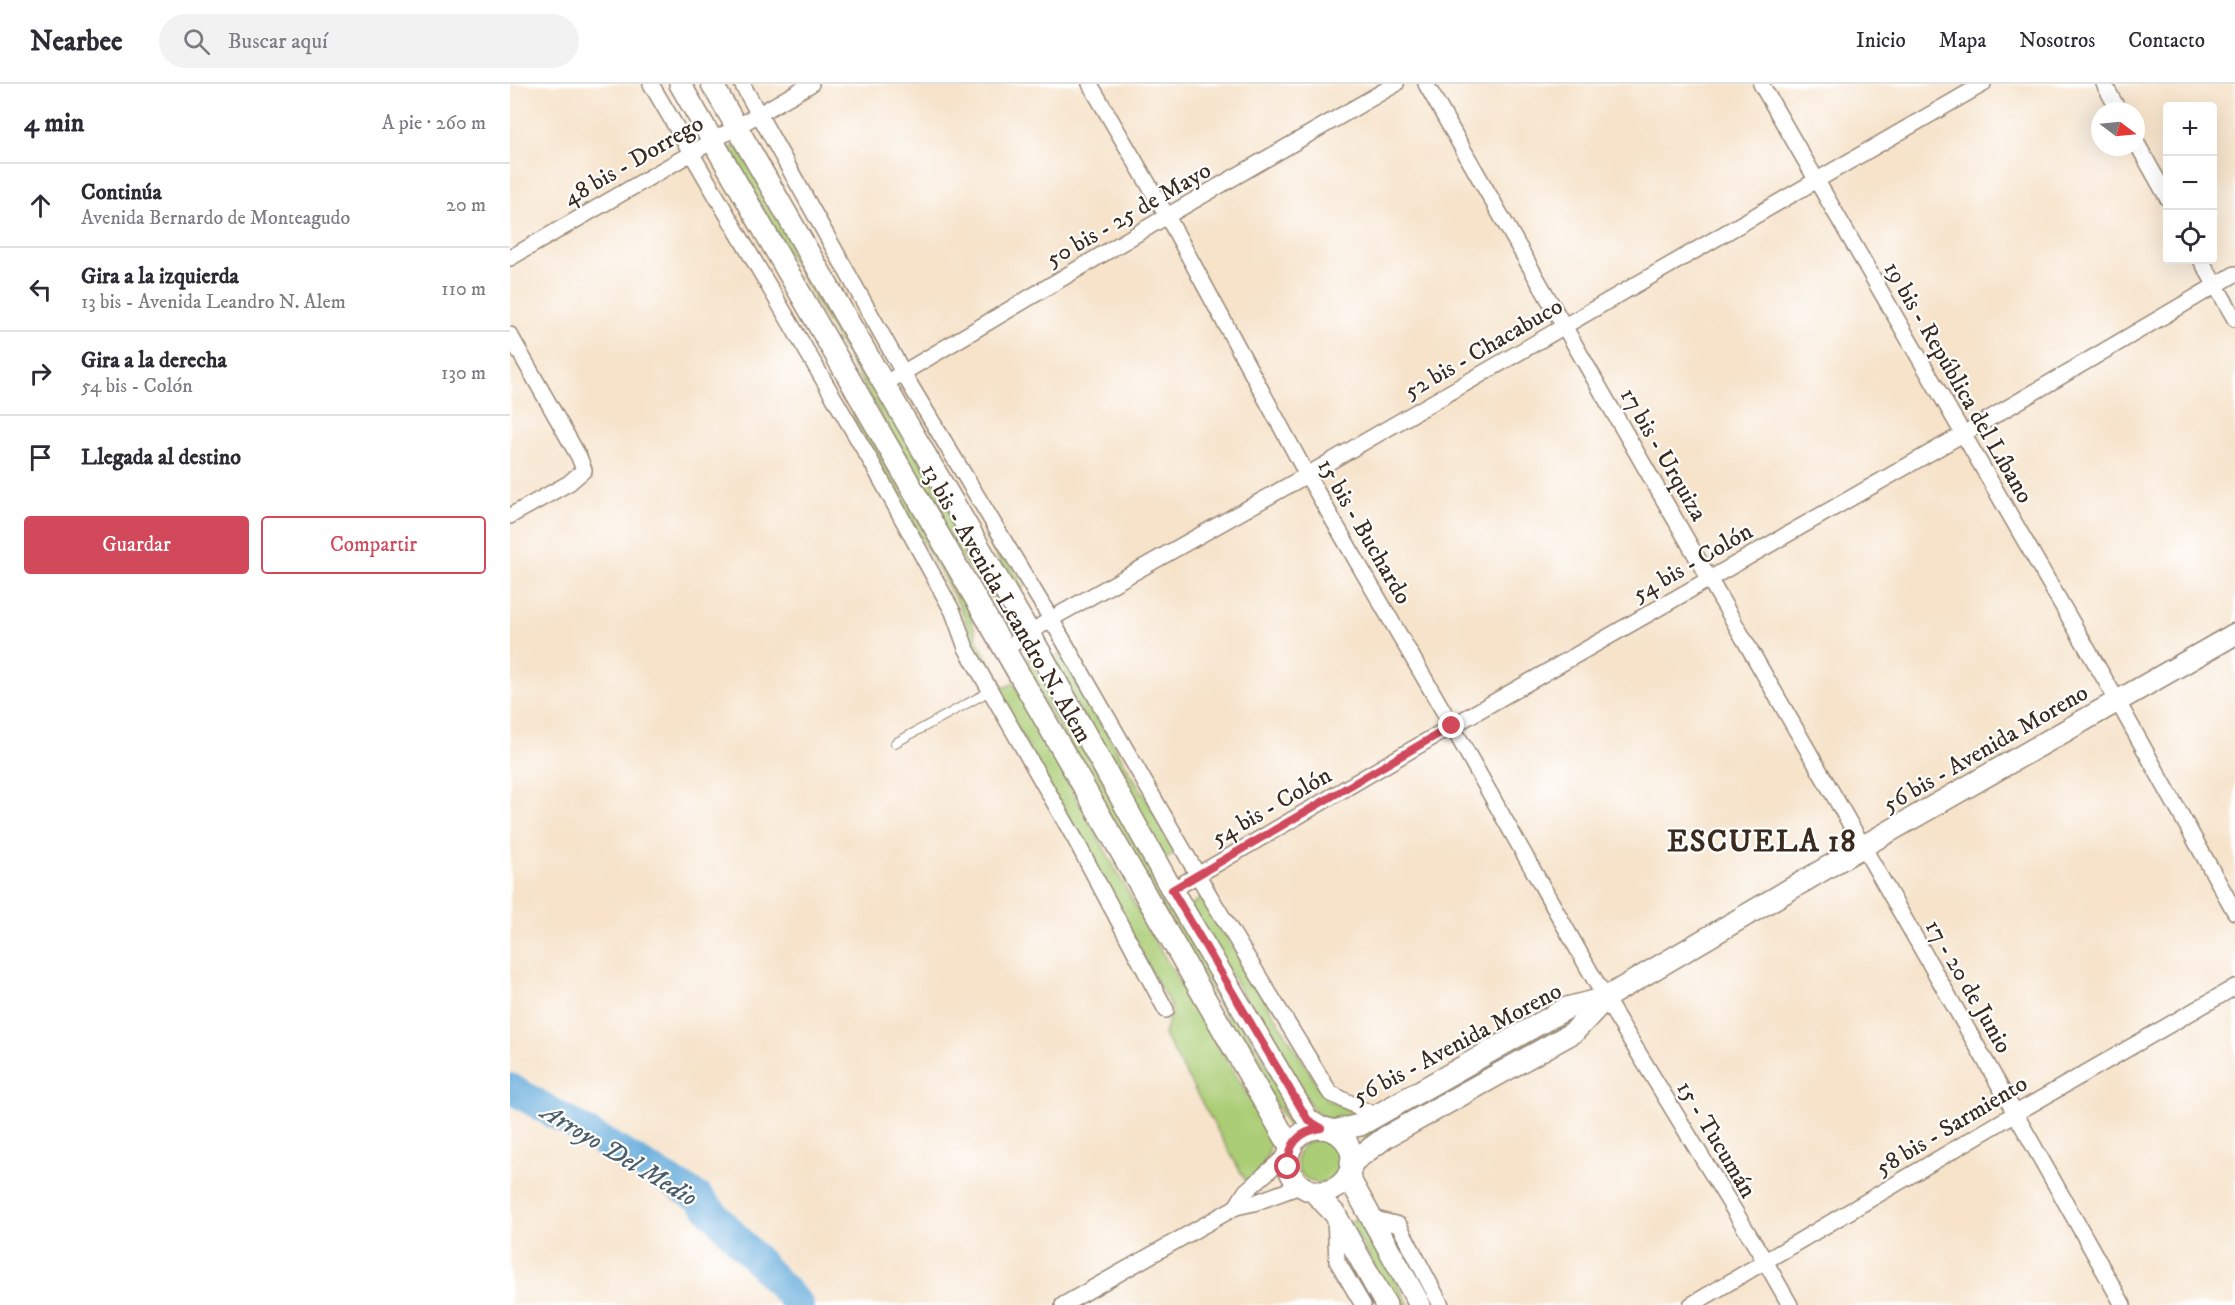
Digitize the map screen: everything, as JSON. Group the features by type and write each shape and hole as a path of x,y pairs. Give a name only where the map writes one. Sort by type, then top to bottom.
{"main road":[{"name":"13 bis - Avenida Leandro N. Alem","path":"680,84 1289,1151"},
{"name":"13 bis - Avenida Leandro N. Alem","path":"712,84 1030,634 1172,890 1308,1120 1327,1130"},
{"name":"56 bis - Avenida Moreno","path":"1327,1130 1360,1125 1568,1008 1605,998 1862,847 2235,634"},
{"name":"56 bis - Avenida Moreno","path":"1349,1169 1386,1137 1574,1032 1605,998"},
{"path":"1386,1305 1335,1214 1293,1179 1288,1167 1289,1151 1300,1135 1310,1130 1327,1130 1342,1137 1348,1146 1349,1169 1371,1218 1420,1305"},
{"path":"1307,1189 1324,1192 1333,1189 1342,1184 1349,1169"}],"street":[{"name":"13 bis - Avenida Leandro N. Alem","path":"651,84 873,465 953,612 966,648 1075,839 1166,1010"},
{"name":"13 bis - Avenida Leandro N. Alem","path":"742,84 903,373 1051,619 1198,875 1330,1092 1376,1116"},
{"name":"48 bis - Dorrego","path":"510,258 811,84"},
{"name":"15 bis - Buchardo","path":"1090,84 1167,216 1307,475 1605,998"},
{"name":"50 bis - 25 de Mayo","path":"884,384 1167,216 1396,84"},
{"name":"17 bis - Urquiza","path":"1426,84 1710,577 1862,847"},
{"name":"19 bis - República del Líbano","path":"1761,84 2118,702 2235,912"},
{"name":"52 bis - Chacabuco","path":"1005,650 1051,619 1307,475 1983,84"},
{"path":"2103,84 2113,102"},
{"path":"2144,156 2163,190"},
{"path":"2203,264 2235,319"},
{"name":"54 bis - Colón","path":"1172,890 1710,577 1963,434 2235,274"},
{"path":"510,335 579,457 584,470 569,483 510,516"},
{"name":"17 - 20 de Junio","path":"1862,847 2016,1113 2123,1305"},
{"name":"58 bis - Sarmiento","path":"1691,1305 2235,987"},
{"name":"15 - Tucumán","path":"1605,998 1766,1261 1790,1305"},
{"path":"1236,1207 1246,1191 1289,1151"},
{"path":"1063,1305 1236,1207 1307,1189"},
{"path":"1335,1214 1337,1260 1363,1305"},
{"path":"1371,1218 1399,1225 1442,1305"}],"lane":[{"path":"895,743 990,691"}],"green space":[{"path":"737,145 1015,623 1009,627 985,585 965,563 729,149"},
{"path":"849,399 968,607 978,642 1004,688 1014,683 1153,938 1270,1131 1268,1154 1262,1167 1248,1185 1164,1035 1172,1009 970,641 968,628 959,605 856,424"},
{"path":"993,535 1024,587 1018,591 985,537"},
{"path":"1059,654 1178,852 1163,860 1051,658"},
{"path":"1031,657 1300,1123 1290,1129 1021,662"},
{"path":"1202,898 1326,1099 1357,1114 1340,1120 1323,1116 1313,1109 1189,906"},
{"path":"1571,1018 1574,1022 1386,1125 1365,1140 1361,1132 1382,1124"},
{"path":"1319,1139 1334,1146 1341,1161 1334,1176 1319,1183 1304,1176 1297,1161 1304,1146"},
{"path":"1359,1217 1409,1305 1396,1305 1350,1222"}],"waterway":[{"name":"Arroyo Del Medio","path":"510,1088 698,1197 799,1305"}],"district":[{"name":"ESCUELA 18","path":"1762,841"}],"route":[{"path":"1288,1167 1288,1154 1293,1143 1300,1135 1321,1128 1308,1120 1172,890 1452,726"}]}
